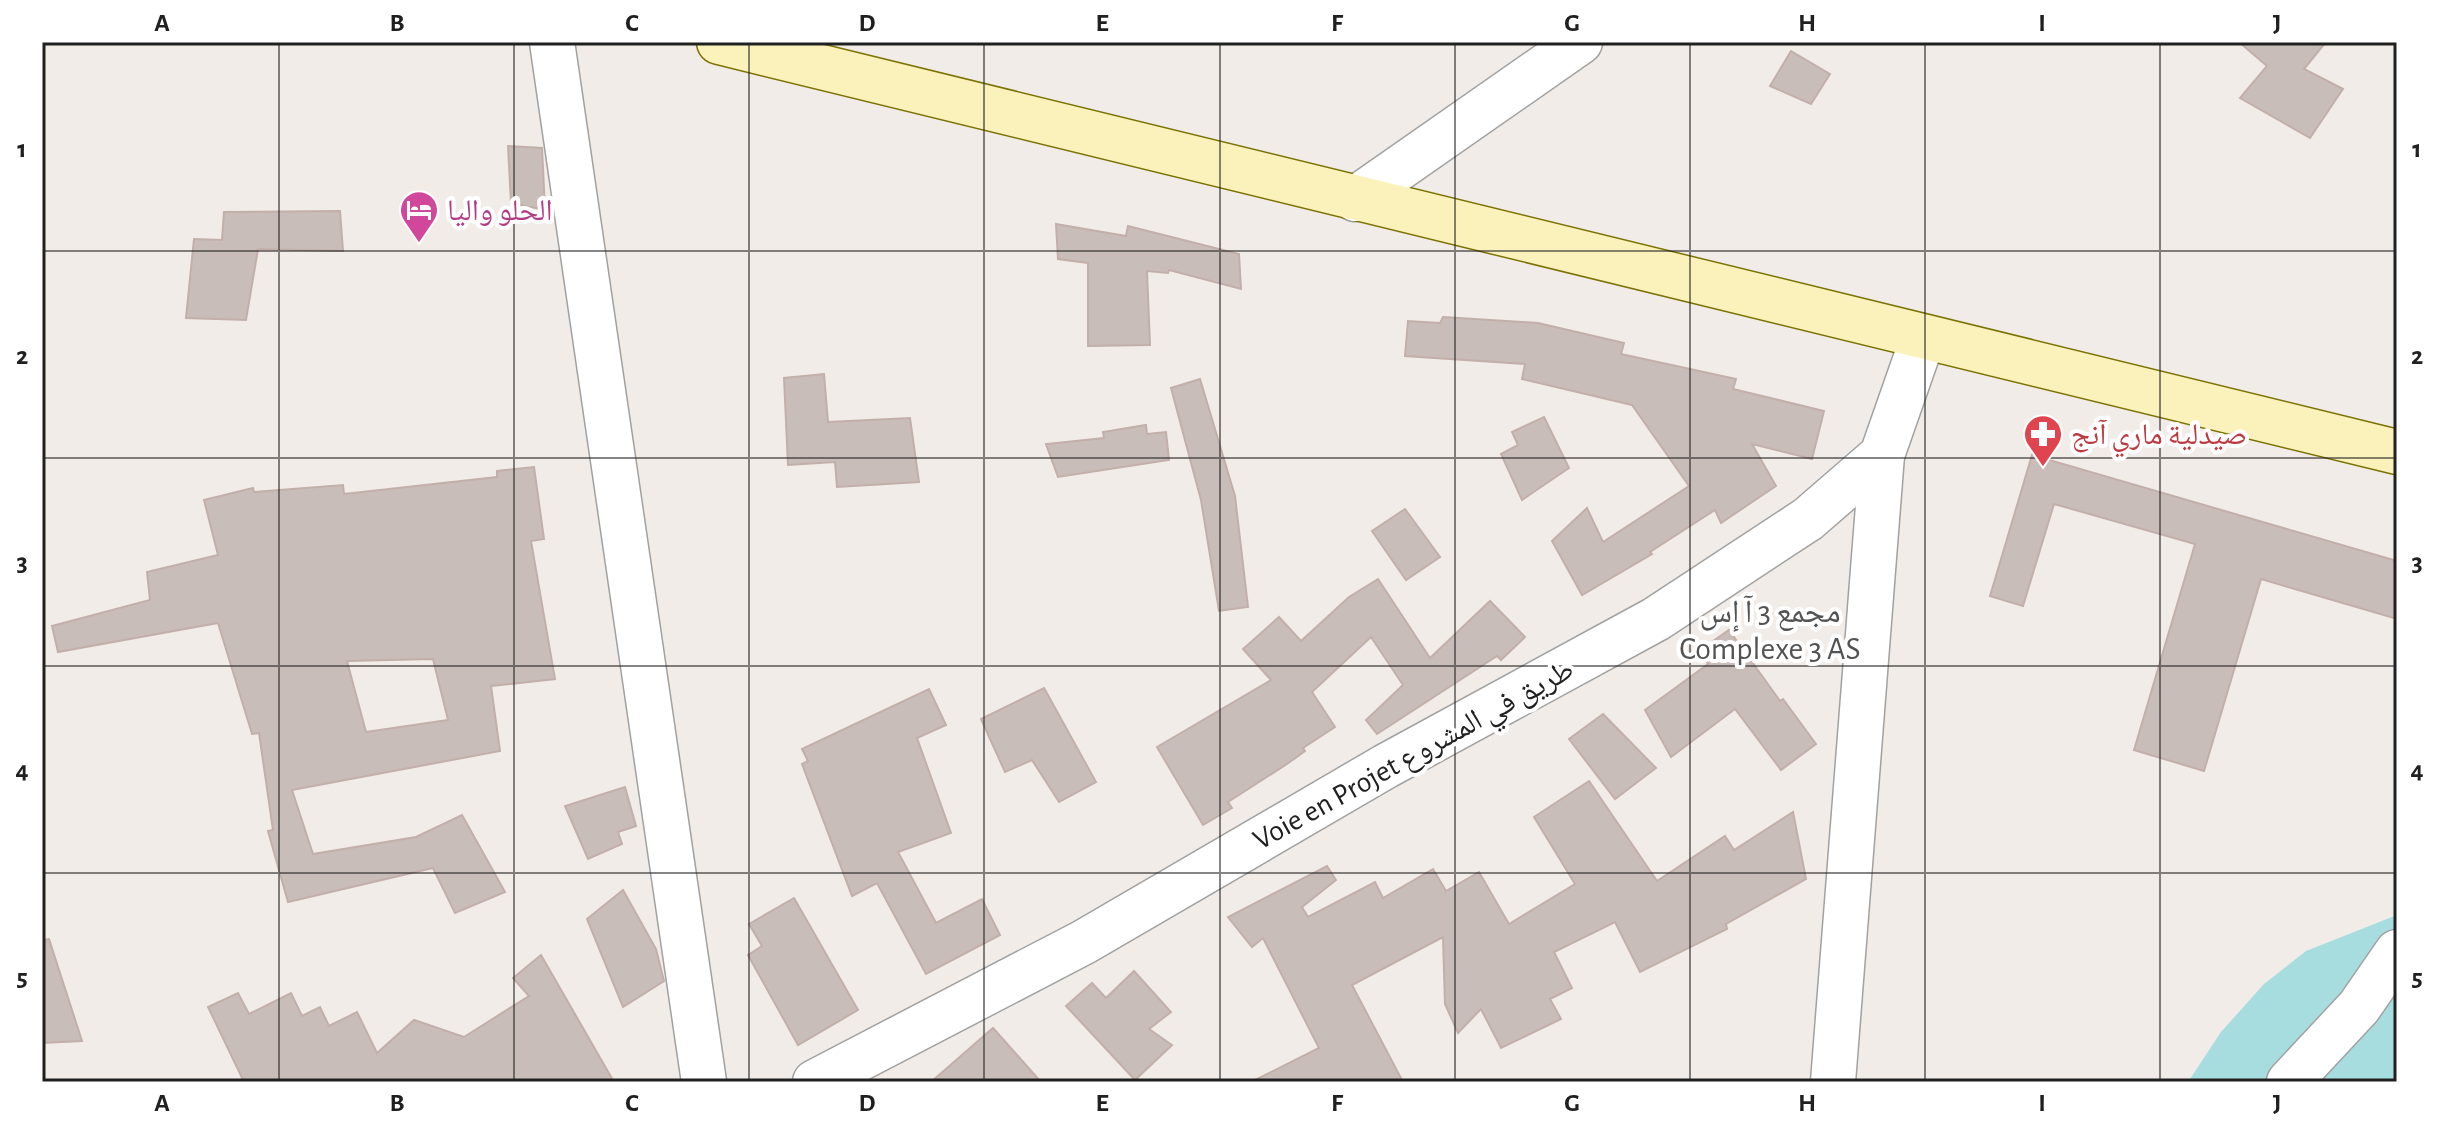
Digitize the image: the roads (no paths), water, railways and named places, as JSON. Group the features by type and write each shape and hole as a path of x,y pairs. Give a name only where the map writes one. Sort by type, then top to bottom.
{"main road":[{"path":"719,42 2397,452"}],"street":[{"path":"552,42 704,1082"},
{"path":"1355,199 1580,42"},
{"name":"Voie en Projet طريق في المشروع","path":"815,1082 1084,942 1386,766 1656,619 1808,519 1882,455 1923,338"},
{"path":"1833,1082 1882,455"},
{"path":"2289,1082 2359,1007 2397,952"}],"water":[{"path":"2397,915 2397,1082 2188,1082 2221,1032 2264,984 2306,951"}],"place":[{"name":"الحلو واليا","path":"419,244"},
{"name":"صيدلية ماري آنج","path":"2043,468"}],"district":[{"name":"مجمع 3 آ إس Complexe 3 AS","path":"1770,630"}]}
